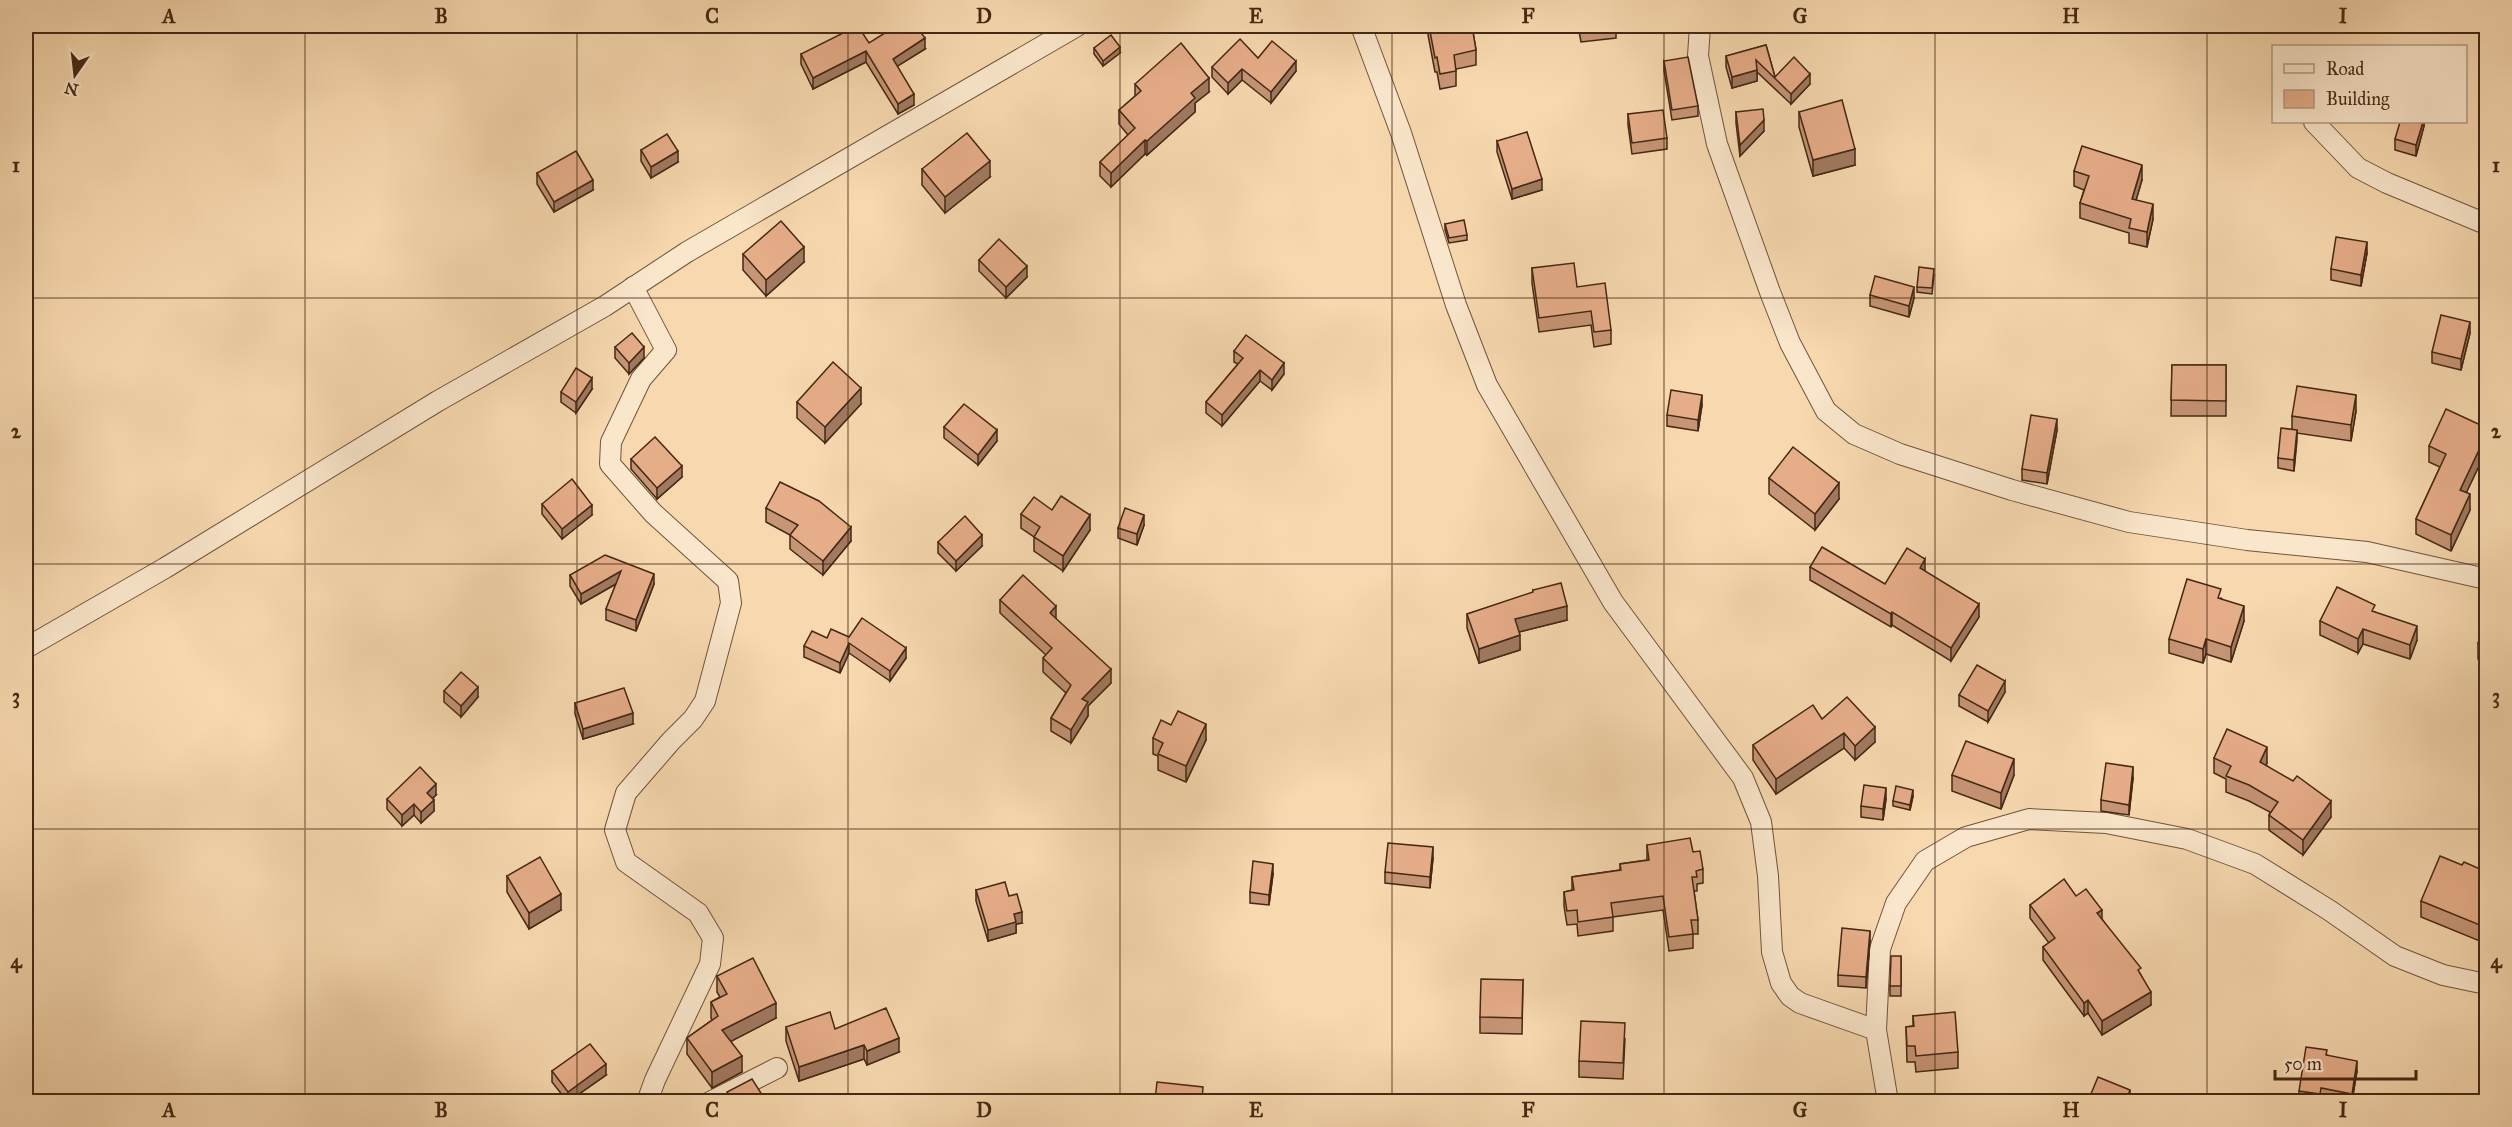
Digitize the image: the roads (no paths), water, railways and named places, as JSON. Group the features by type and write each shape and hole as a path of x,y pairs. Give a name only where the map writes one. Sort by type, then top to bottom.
{"street":[{"path":"26,648 165,568 438,401 605,306 687,252 1077,26"},
{"path":"1361,26 1401,132 1456,305 1487,385 1613,602 1743,778 1761,822 1768,876 1772,952 1781,983 1790,996 1800,1003 1876,1030"},
{"path":"1700,26 1698,56 1717,144 1770,291 1790,343 1827,411 1854,434 1900,454 2012,490 2128,522 2247,540 2367,552 2487,579"},
{"path":"2315,123 2358,168 2398,188 2487,224"},
{"path":"633,287 666,350 641,379 611,442 610,464 653,513 728,581 731,603 705,701 693,719 626,793 615,830 626,862 698,913 713,938 710,964 647,1101"},
{"path":"1888,1101 1876,1030 1880,948 1896,903 1925,861 1965,837 2030,819 2106,823 2187,839 2255,864 2329,910 2395,956 2443,975 2487,984"},
{"path":"710,1101 777,1068"}]}
